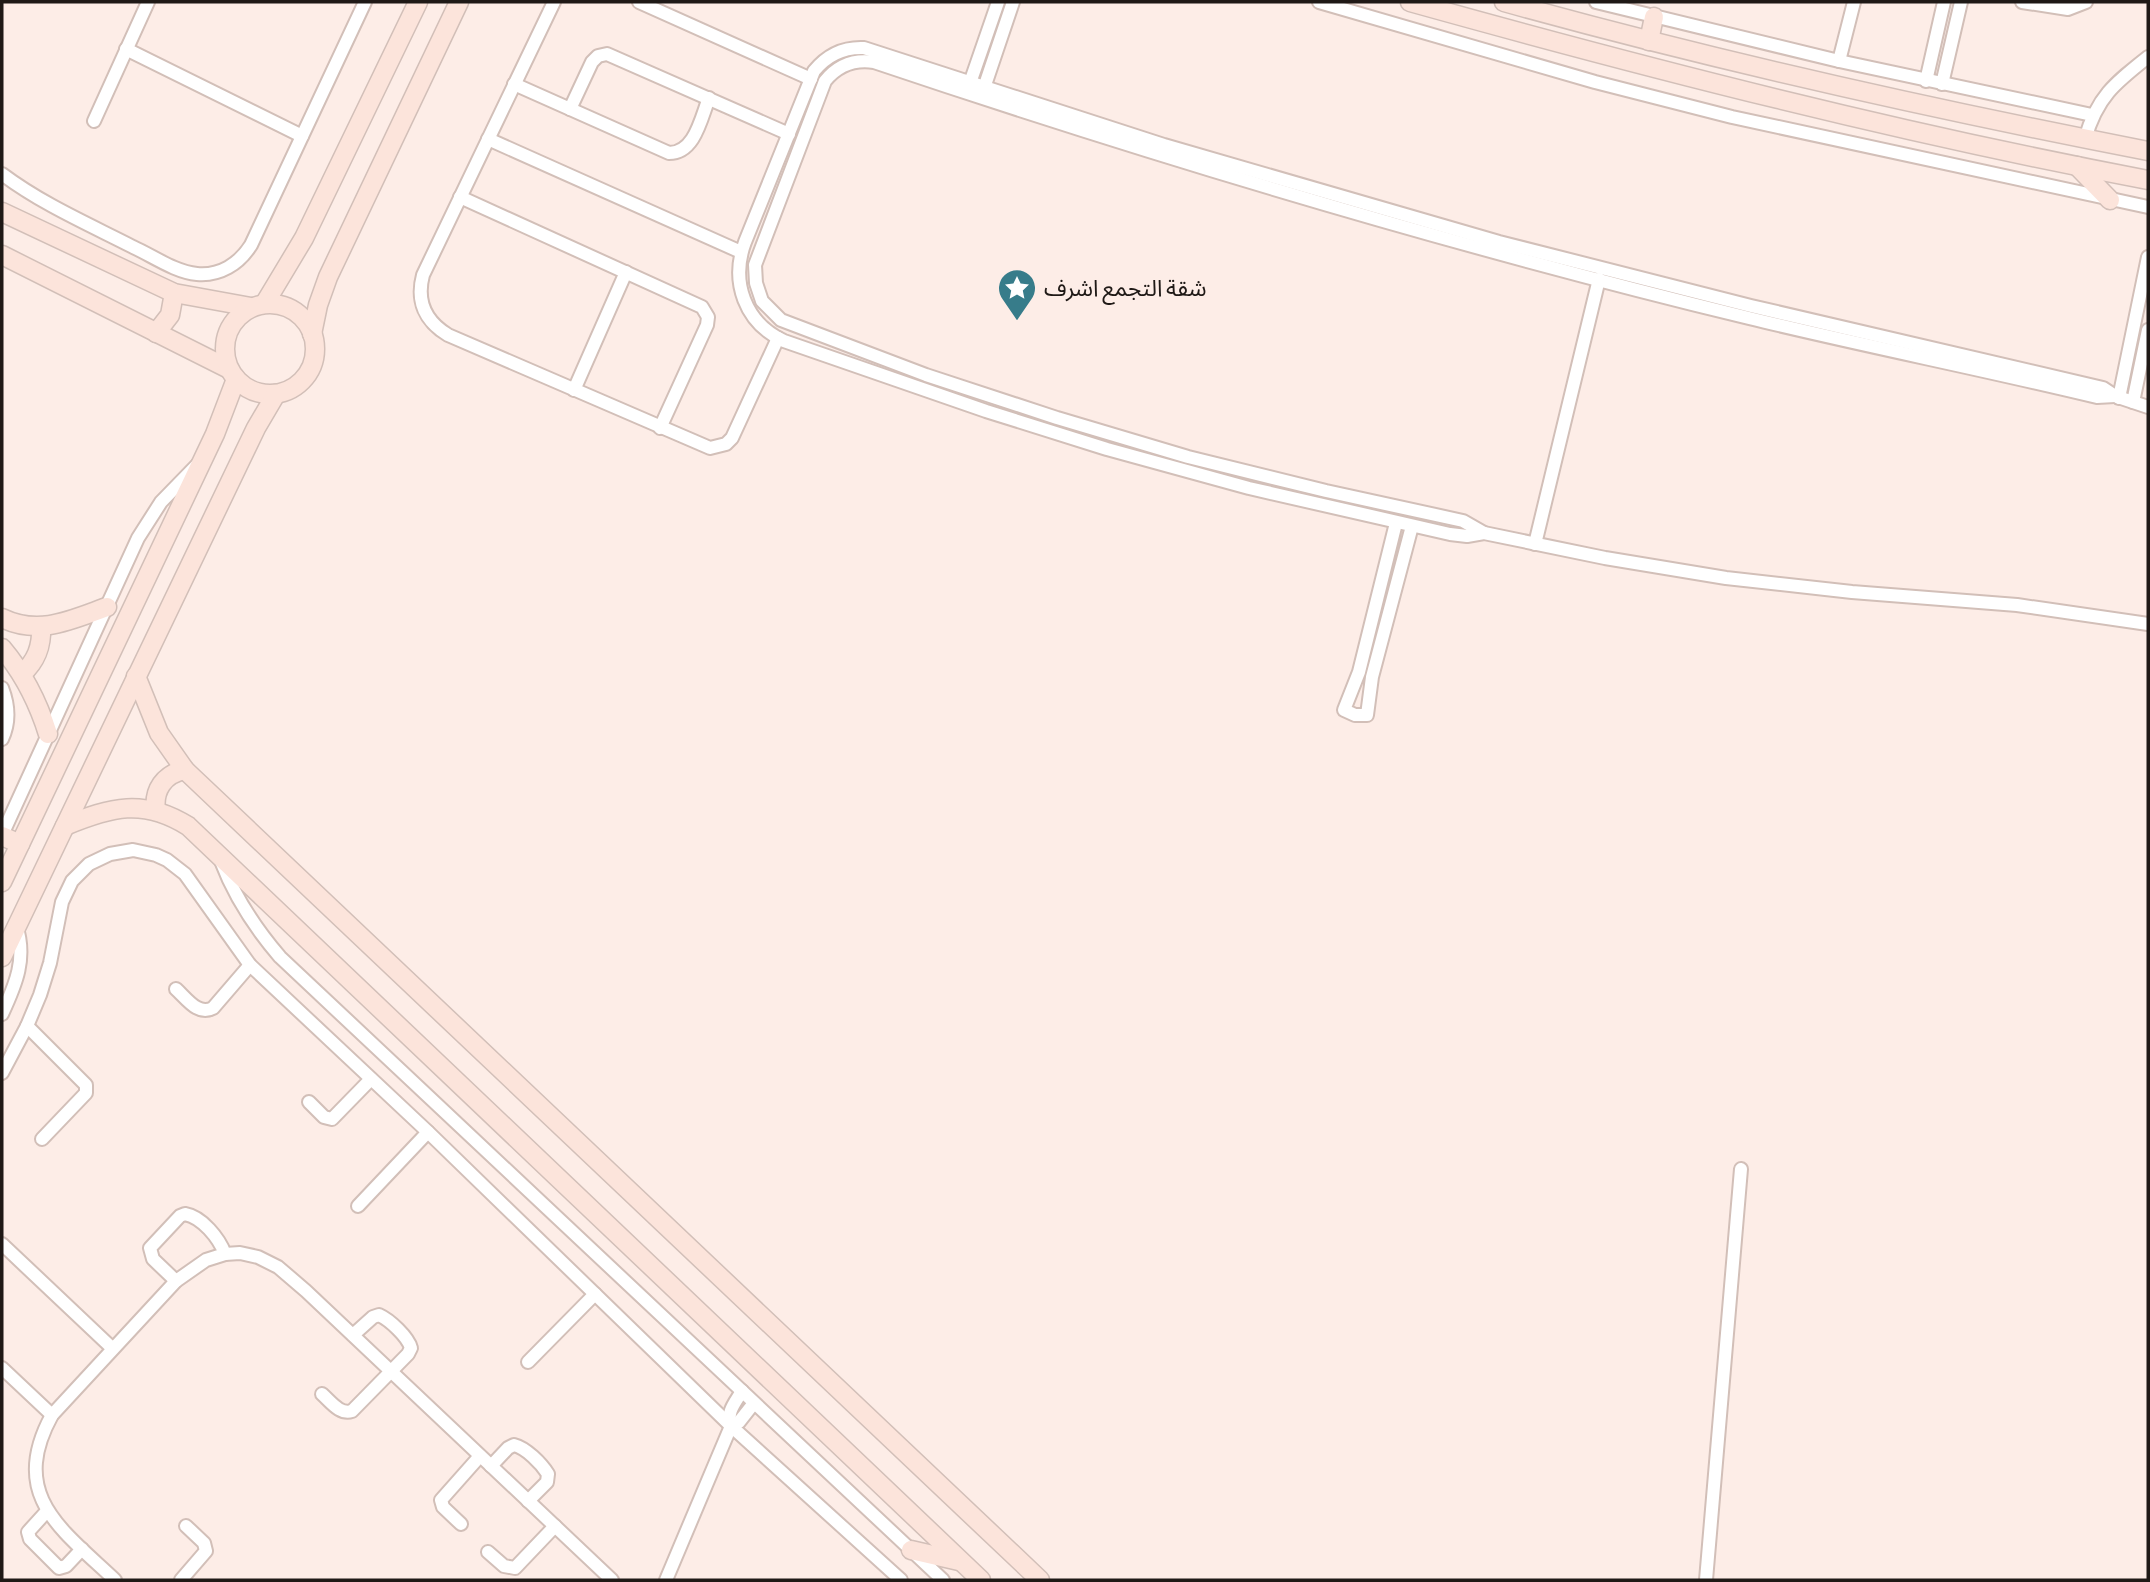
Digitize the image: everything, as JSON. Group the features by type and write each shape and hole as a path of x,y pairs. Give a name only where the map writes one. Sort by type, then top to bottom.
{"street":[{"path":"94,121 148,2"},
{"path":"2,174 47,204 179,270 195,274 228,268 246,252 365,2"},
{"path":"2,882 223,416 232,374 224,345 228,330 237,316 258,305 304,238 418,2"},
{"path":"2,255 232,374 254,391 276,394 296,386 310,370 315,355 312,334 328,277 458,2"},
{"path":"554,2 423,275 420,295 426,314 432,323 448,335 702,446 718,447 726,443 736,431 778,338"},
{"path":"639,2 811,79"},
{"path":"965,85 998,2"},
{"path":"984,88 1013,2"},
{"path":"1319,2 1696,108 2148,207"},
{"path":"1410,2 1758,94 1993,150 2148,180"},
{"path":"1504,2 1794,76 2148,151"},
{"path":"1596,2 1926,81 2092,115"},
{"path":"1839,61 1854,2"},
{"path":"1926,81 1944,2"},
{"path":"1942,84 1962,2"},
{"path":"2022,2 2068,9 2086,2"},
{"path":"1649,41 1654,17"},
{"path":"1484,533 1458,536 1323,507 1107,449 986,411 778,338 752,316 742,296 738,274 741,252 811,79 820,65 832,54 856,48 872,50 1160,156 1498,248 1750,312"},
{"path":"126,50 302,136"},
{"path":"570,109 592,62 598,56 607,54 789,134"},
{"path":"2085,139 2092,115 2110,87 2148,57"},
{"path":"1362,210 984,88 866,61 843,65 821,87 757,256 755,274 762,300 774,315 789,325 845,346 991,397 1110,434 1326,491 1463,521 1484,533 1665,568 1764,582 2004,604 2148,624"},
{"path":"1758,94 1765,82 1764,69"},
{"path":"1788,101 1788,88 1794,76"},
{"path":"514,84 664,151 674,153 684,149 691,141 709,98"},
{"path":"488,139 741,252"},
{"path":"2077,166 2110,200"},
{"path":"460,197 699,304 708,317 707,325 660,428"},
{"path":"2,212 174,293 258,305 280,304 305,321 312,334"},
{"path":"1498,248 1599,279 2098,387 2117,397 2148,407"},
{"path":"2117,397 2148,257"},
{"path":"573,390 626,272"},
{"path":"1535,544 1599,279"},
{"path":"156,333 170,315 174,293"},
{"path":"2133,402 2147,338"},
{"path":"840,360 845,346"},
{"path":"2,957 256,428 276,394"},
{"path":"1107,449 1110,434"},
{"path":"20,844 2,835 138,538 153,513 180,481 201,462"},
{"path":"1323,507 1326,491"},
{"path":"1396,523 1359,671 1344,710 1355,715 1367,715 1371,677 1412,526"},
{"path":"2,618 21,626 41,627 61,624 107,607"},
{"path":"22,674 36,657 41,642 41,627"},
{"path":"2,648 22,674 36,700 48,734"},
{"path":"136,676 159,733 185,770 1040,1580"},
{"path":"2,688 8,709 8,720 2,739"},
{"path":"156,811 156,798 160,787 173,774 185,770"},
{"path":"65,826 110,809 133,807 156,811 188,826 981,1580"},
{"path":"2,1073 27,1026 47,971 62,902 66,891 80,872 99,858 121,851 145,852 176,866 250,965 428,1132 731,1426 901,1580"},
{"path":"219,854 227,877 244,909 280,957 943,1580"},
{"path":"2,1013 17,981 21,962 21,944 16,925"},
{"path":"176,989 198,1010 206,1012 213,1008 250,965"},
{"path":"27,1026 86,1085 86,1093 42,1139"},
{"path":"309,1102 324,1117 336,1118 371,1079"},
{"path":"358,1206 428,1132"},
{"path":"1706,1580 1741,1169"},
{"path":"176,1281 153,1259 150,1248 180,1216 185,1214 195,1218 213,1233 225,1254"},
{"path":"2,1244 112,1348"},
{"path":"115,1580 60,1528 47,1511 37,1485 35,1461 40,1437 52,1415 176,1281 206,1260 240,1253 258,1256 278,1267 612,1580"},
{"path":"528,1363 595,1294"},
{"path":"322,1394 340,1410 348,1413 410,1352 411,1345 379,1315 353,1335"},
{"path":"2,1368 52,1415"},
{"path":"666,1580 731,1426 729,1415 742,1391"},
{"path":"731,1426 739,1422 754,1403"},
{"path":"491,1466 508,1448 514,1444 521,1446 546,1471 548,1478 528,1502"},
{"path":"461,1524 443,1507 441,1500 480,1456"},
{"path":"47,1511 28,1532 30,1539 59,1568 66,1566 82,1549"},
{"path":"181,1580 206,1551 204,1543 186,1526"},
{"path":"488,1552 503,1566 515,1568 555,1526"},
{"path":"911,1550 961,1561"}],"place":[{"name":"شقة التجمع اشرف","path":"1017,322"}]}
